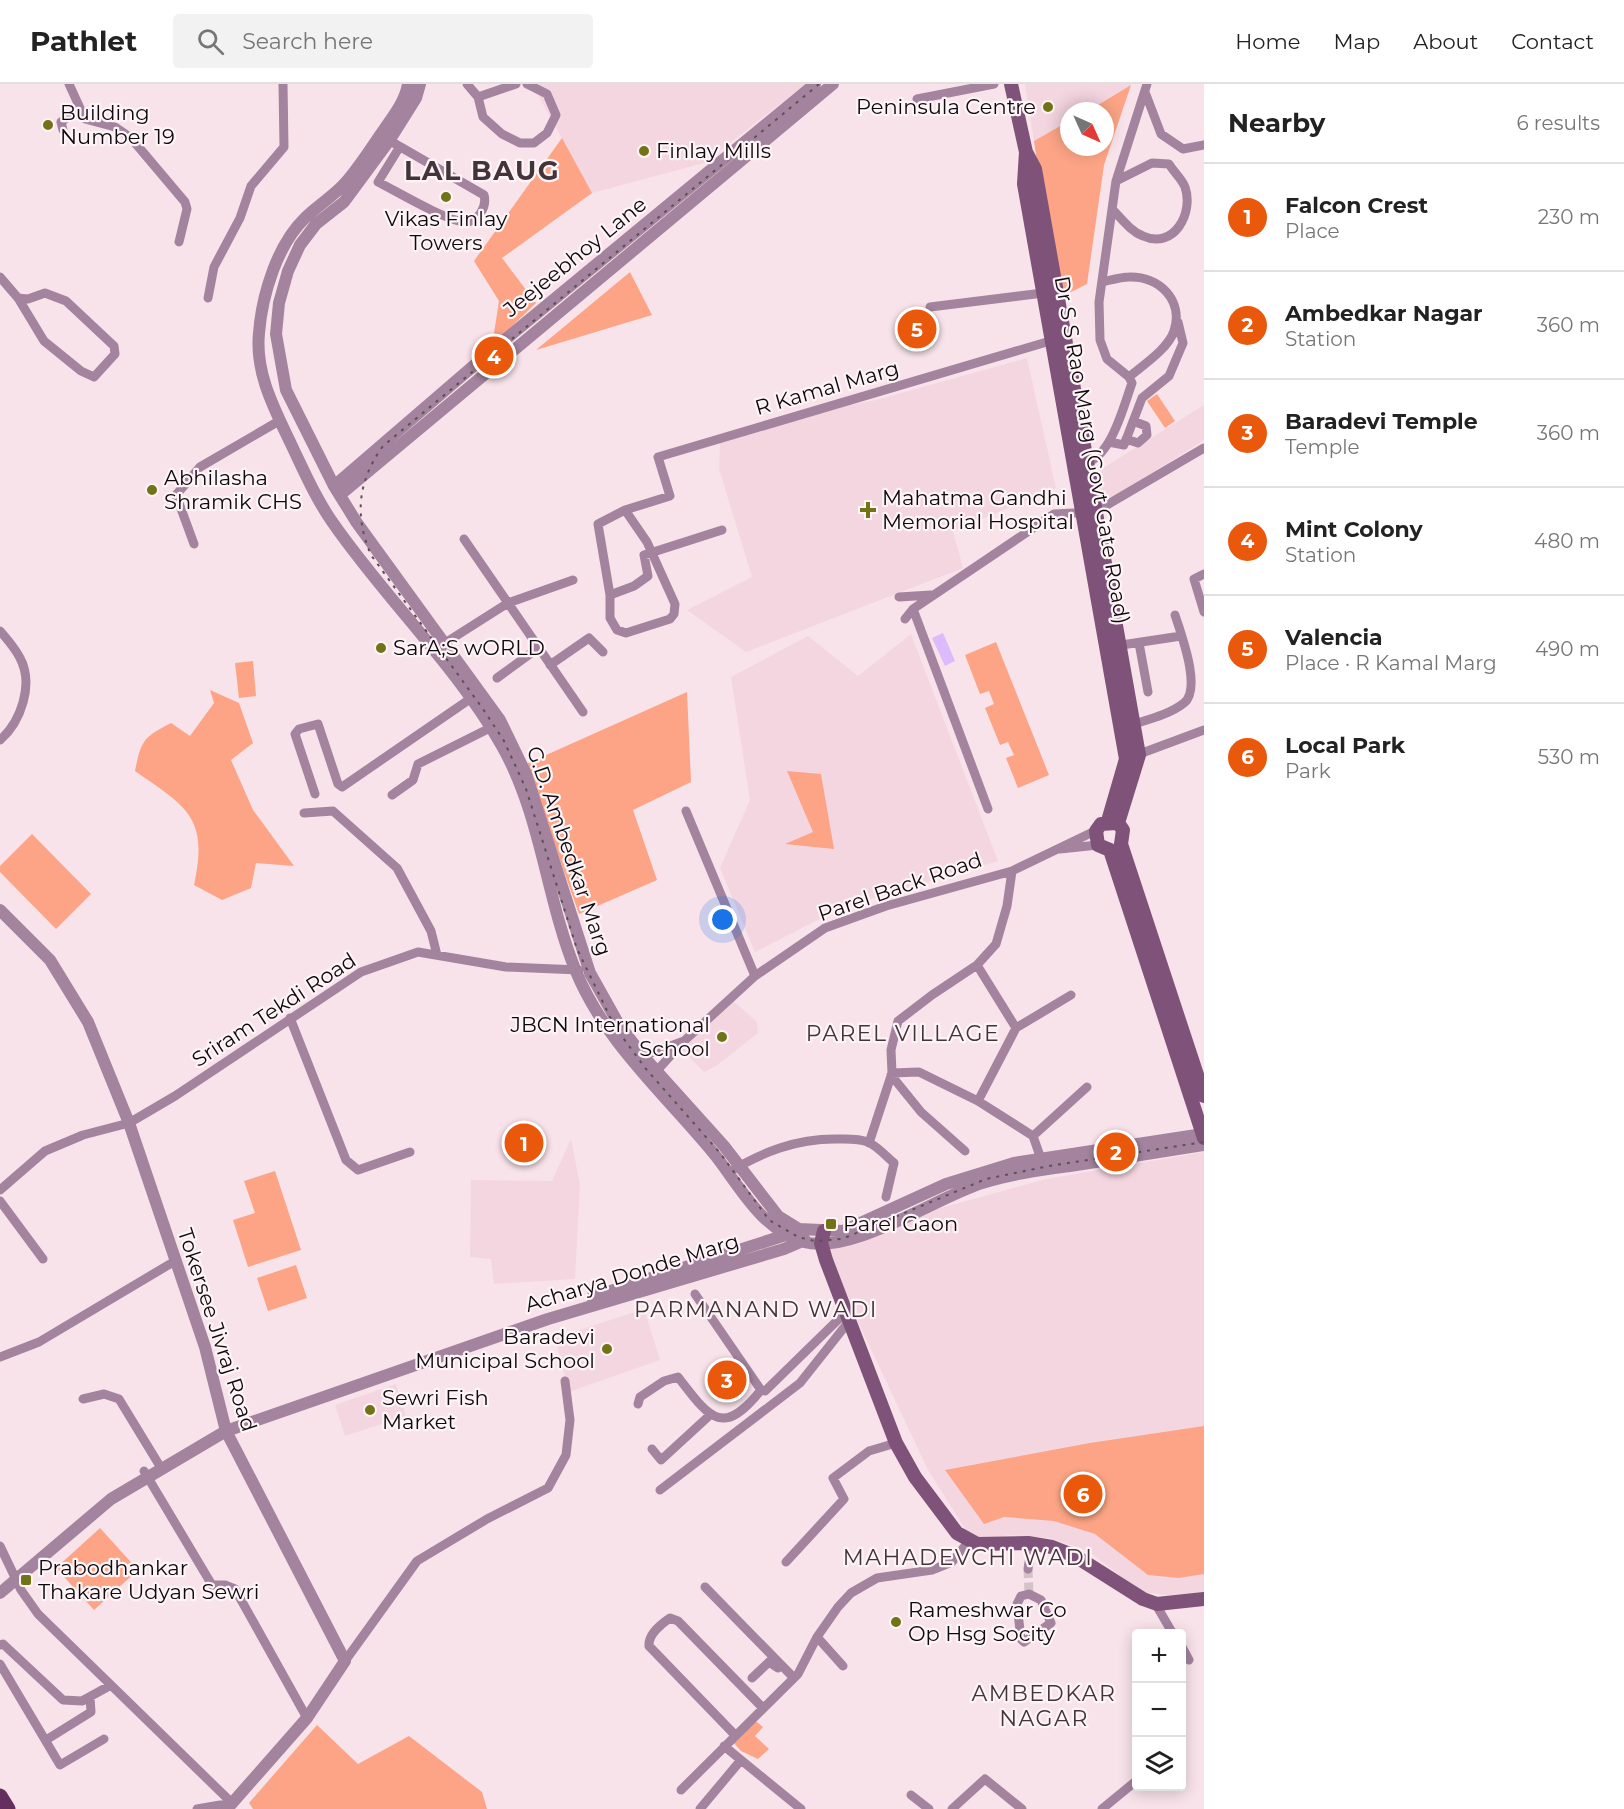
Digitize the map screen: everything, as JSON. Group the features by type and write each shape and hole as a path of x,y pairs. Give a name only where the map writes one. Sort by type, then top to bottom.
{"main road":[{"name":"Dr S S Rao Marg (Govt Gate Road)","path":"1011,84 1026,152 1024,184 1043,293 1057,339 1081,514 1112,646 1132,757 1108,825 1110,846 1204,1138"},
{"path":"1026,152 1035,169 1057,339 1095,512 1112,646"},
{"path":"1108,825 1123,830 1110,846 1204,1096"},
{"path":"820,1235 833,1280 849,1315 896,1443 948,1524 969,1541 987,1545 1000,1542 1032,1543 1075,1556 1128,1591 1155,1603 1171,1604 1204,1599"},
{"path":"0,1796 8,1809"}],"street":[{"path":"69,84 85,119 115,127 131,138 184,202 187,209 179,242"},
{"path":"208,298 214,267 240,218 252,186 284,147 283,84"},
{"path":"389,141 484,195 486,203 482,212 474,219 465,222 447,216 378,182 389,141 408,84"},
{"path":"420,84 416,98 389,141 349,187 296,228 275,268 262,306 258,338 260,369 279,421 331,520 470,699 524,784 575,969 604,1024 686,1111 734,1169 769,1150 813,1139 855,1139 869,1143 894,1163 886,1197"},
{"path":"467,84 478,97 483,117 502,134 520,143 534,143 548,133 556,115 547,94 527,84"},
{"path":"478,97 516,84"},
{"name":"Jeejeebhoy Lane","path":"337,491 561,295 734,159 815,84"},
{"path":"430,412 569,305 734,159 833,84"},
{"path":"917,99 994,84"},
{"path":"1146,88 1161,134 1183,149 1204,145"},
{"path":"1106,446 1132,383 1107,359 1100,340 1102,282 1116,181 1146,88"},
{"path":"63,130 61,122 80,109"},
{"path":"1112,209 1126,225 1144,237 1166,238 1179,230 1187,211 1185,187 1169,164 1152,163 1116,181"},
{"name":"G.D. Ambedkar Marg","path":"349,187 344,202 315,224 300,244 288,271 279,303 276,334 286,390 337,491 500,720 590,973 618,1023 643,1056 653,1075"},
{"path":"1102,282 1129,277 1147,279 1167,290 1177,306 1174,332 1158,352 1128,377"},
{"path":"0,278 18,298 44,341 81,371 94,377 115,354 114,346 66,301 45,293 28,299 18,298"},
{"path":"930,307 1043,293"},
{"path":"561,295 569,305"},
{"path":"1084,459 1106,446 1124,446 1142,398 1170,376 1183,343 1176,312"},
{"name":"R Kamal Marg","path":"625,510 670,496 658,457 1057,339"},
{"path":"194,544 176,495 200,467 279,421"},
{"path":"1126,439 1138,443 1147,435 1146,426 1133,421"},
{"path":"905,620 913,609 934,594 1054,514 1095,512 1204,448"},
{"path":"625,510 652,552 675,604 674,614 670,619 626,633 617,630 610,618 610,595 598,524 625,510"},
{"path":"610,595 634,586 648,576 644,555 722,530"},
{"path":"464,539 583,712"},
{"path":"1204,574 1194,579 1204,612"},
{"path":"445,643 508,603 573,580"},
{"path":"899,597 934,594"},
{"path":"913,609 988,809"},
{"path":"1127,726 1185,703 1192,692 1191,676 1175,615"},
{"path":"0,631 21,660 24,684 23,704 17,721 0,740"},
{"path":"1112,646 1181,636"},
{"path":"550,665 588,638 603,652"},
{"path":"1139,643 1148,692"},
{"path":"497,678 538,648"},
{"path":"315,794 295,734 299,729 318,724 338,784 342,787 470,699"},
{"path":"392,795 413,780 418,764 490,728"},
{"path":"1132,757 1204,730"},
{"path":"304,813 333,811 365,841 385,855 397,868 431,931 437,955"},
{"path":"686,811 755,976"},
{"name":"Parel Back Road","path":"643,1056 684,1041 755,976 825,928 886,906 1012,871 1108,825"},
{"name":"Parel Back Road","path":"1060,849 1065,851 1110,846"},
{"path":"869,1143 892,1074 891,1050 898,1021 977,965 996,944 1007,906 1012,871"},
{"name":"Tokersee Jivraj Road","path":"0,910 50,960 88,1022 129,1123 205,1347 225,1427 345,1661"},
{"name":"Sriram Tekdi Road","path":"0,1190 45,1151 83,1134 129,1123 175,1096 361,972 418,952 506,967 575,969 590,973"},
{"path":"977,965 1016,1028"},
{"path":"978,1101 1016,1028 1071,995"},
{"path":"290,1018 346,1160 353,1168 358,1170 410,1152"},
{"path":"653,1075 684,1041"},
{"path":"892,1074 919,1072 978,1101 1033,1136 1041,1159"},
{"path":"892,1074 921,1112 965,1151"},
{"path":"1033,1136 1087,1087"},
{"name":"Acharya Donde Marg","path":"146,1475 158,1463 225,1427 548,1319 804,1242 820,1235 843,1231 982,1183 1067,1161 1204,1138"},
{"name":"Acharya Donde Marg","path":"903,1211 946,1184 985,1170 1041,1159 1067,1161"},
{"name":"Acharya Donde Marg","path":"734,1169 804,1242"},
{"path":"0,1201 43,1259"},
{"name":"Acharya Donde Marg","path":"328,1392 541,1313 794,1232 820,1235"},
{"path":"0,1357 39,1342 175,1261"},
{"path":"695,1294 762,1390"},
{"path":"638,1404 639,1396 664,1381 678,1377 710,1415 719,1419 735,1417 762,1390 769,1389 849,1315"},
{"path":"660,1490 800,1383 849,1315"},
{"path":"197,1809 229,1806 307,1718 417,1561 487,1519 548,1488 566,1455 570,1420 565,1381"},
{"path":"83,1399 104,1395 119,1400 158,1463"},
{"path":"652,1449 661,1460 710,1415"},
{"name":"Acharya Donde Marg","path":"0,1593 14,1576 104,1495 146,1475 225,1427"},
{"path":"786,1562 844,1499 833,1478 869,1451 896,1443"},
{"path":"146,1475 212,1585 225,1585 234,1589 307,1718"},
{"path":"771,1694 792,1678 837,1606 864,1583 877,1578 932,1570 952,1562 969,1541"},
{"path":"1028,1569 1032,1543"},
{"path":"0,1546 14,1576 38,1614 229,1806"},
{"name":"Acharya Donde Marg","path":"0,1583 14,1576"},
{"path":"705,1587 774,1662 792,1678"},
{"path":"1029,1594 1041,1600 1051,1623 1024,1642 1021,1639 1017,1604 1021,1596 1029,1594"},
{"path":"1155,1603 1170,1629"},
{"path":"735,1735 649,1646 651,1637 664,1622 670,1618 678,1621 762,1707"},
{"path":"817,1638 843,1666"},
{"path":"0,1645 3,1644 63,1700 82,1701 111,1685"},
{"path":"1186,1654 1189,1660"},
{"path":"752,1678 768,1662 774,1662"},
{"path":"0,1664 60,1765 104,1739"},
{"path":"681,1790 781,1687"},
{"path":"46,1740 91,1712 90,1697"},
{"path":"724,1746 801,1809"},
{"path":"700,1809 741,1760"},
{"path":"952,1809 986,1779 1022,1809"},
{"path":"1102,1809 1132,1785"},
{"path":"911,1795 929,1809"}],"shaded area":[{"name":"Finlay Mills","path":"532,84 806,84 704,163 592,193"},
{"path":"1025,84 1131,84 1103,102 1060,102 1060,126 1034,141"},
{"path":"1131,85 1114,135 1114,102 1103,102"},
{"path":"1060,126 1060,156 1107,156 1087,284 1057,299 1034,141"},
{"path":"562,138 592,193 502,258 536,303 492,346 499,301 474,261"},
{"path":"630,272 652,315 536,350"},
{"name":"Mahatma Gandhi Memorial Hospital","path":"1027,358 1056,488 953,531 963,568 746,652 687,610 752,577 719,469 720,443 845,406 876,400"},
{"path":"1157,394 1175,421 1165,428 1147,401"},
{"path":"1204,405 1204,440 1104,504 1096,500 1092,475"},
{"path":"943,633 955,661 945,666 932,638"},
{"path":"911,634 998,861 839,909 755,952 720,868 750,800 731,677 808,636 858,676"},
{"path":"996,642 1049,775 1018,788 1006,758 1014,755 1008,742 1000,745 985,708 994,704 989,691 980,694 965,655"},
{"path":"253,661 256,696 239,698 235,663"},
{"path":"210,690 239,703 253,743 231,760 253,810 294,866 256,863 251,888 222,900 194,885 198,862 198,843 195,828 189,816 168,794 135,771 142,746 155,732 171,723 190,736 214,703"},
{"path":"687,692 691,782 633,810 657,880 579,914 526,764"},
{"path":"787,771 821,774 834,849 785,844 813,832"},
{"path":"32,834 91,894 56,929 0,872 0,866"},
{"name":"JBCN International School","path":"731,999 757,1022 758,1033 716,1066 704,1072 677,1045"},
{"path":"571,1139 580,1185 575,1279 494,1284 491,1259 470,1257 471,1180 552,1181"},
{"path":"1204,1152 1204,1592 1175,1596 1142,1592 1088,1551 1049,1538 1008,1535 977,1548 928,1470 820,1241 1046,1179"},
{"path":"275,1171 301,1250 248,1267 233,1220 255,1213 244,1181"},
{"path":"296,1265 307,1298 268,1311 257,1278"},
{"name":"Baradevi Municipal School","path":"644,1309 660,1360 569,1392 555,1338"},
{"name":"Sewri Fish Market","path":"396,1384 406,1416 345,1436 335,1405"},
{"path":"1204,1426 1204,1574 1179,1578 1148,1575 1095,1534 1054,1521 1004,1517 984,1524 945,1470 1090,1443"},
{"path":"100,1528 138,1570 94,1610 56,1568"},
{"path":"753,1719 763,1727 755,1736 769,1749 758,1759 741,1751 731,1740"},
{"path":"317,1725 358,1764 409,1736 482,1792 487,1809 253,1809 249,1803"}],"tunnel":[{"path":"1028,1569 1029,1594"}],"railway":[{"path":"819,84 383,446 368,472 361,499 362,526 371,555 504,741 526,789 577,949 615,1027 646,1069 720,1153 769,1220 798,1237 815,1241 842,1239 986,1179 1049,1166 1204,1142"}],"place":[{"name":"Peninsula Centre","path":"1048,107"},
{"name":"Building Number 19","path":"48,125"},
{"name":"Finlay Mills","path":"644,151"},
{"name":"Vikas Finlay Towers","path":"446,197"},
{"name":"Valencia","path":"917,329"},
{"name":"Mint Colony","path":"494,356"},
{"name":"Abhilasha Shramik CHS","path":"152,490"},
{"name":"Mahatma Gandhi Memorial Hospital","path":"868,510"},
{"name":"SarA;S wORLD","path":"381,648"},
{"name":"JBCN International School","path":"722,1037"},
{"name":"Falcon Crest","path":"524,1143"},
{"name":"Ambedkar Nagar","path":"1116,1152"},
{"name":"Parel Gaon","path":"831,1224"},
{"name":"Baradevi Municipal School","path":"607,1349"},
{"name":"Baradevi Temple","path":"727,1380"},
{"name":"Sewri Fish Market","path":"370,1410"},
{"name":"Local Park","path":"1083,1494"},
{"name":"Prabodhankar Thakare Udyan Sewri","path":"26,1580"},
{"name":"Rameshwar Co Op Hsg Socity","path":"896,1622"}],"district":[{"name":"LAL BAUG","path":"482,171"},
{"name":"PAREL VILLAGE","path":"903,1033"},
{"name":"PARMANAND WADI","path":"756,1309"},
{"name":"MAHADEVCHI WADI","path":"968,1557"},
{"name":"AMBEDKAR NAGAR","path":"1044,1706"}]}
